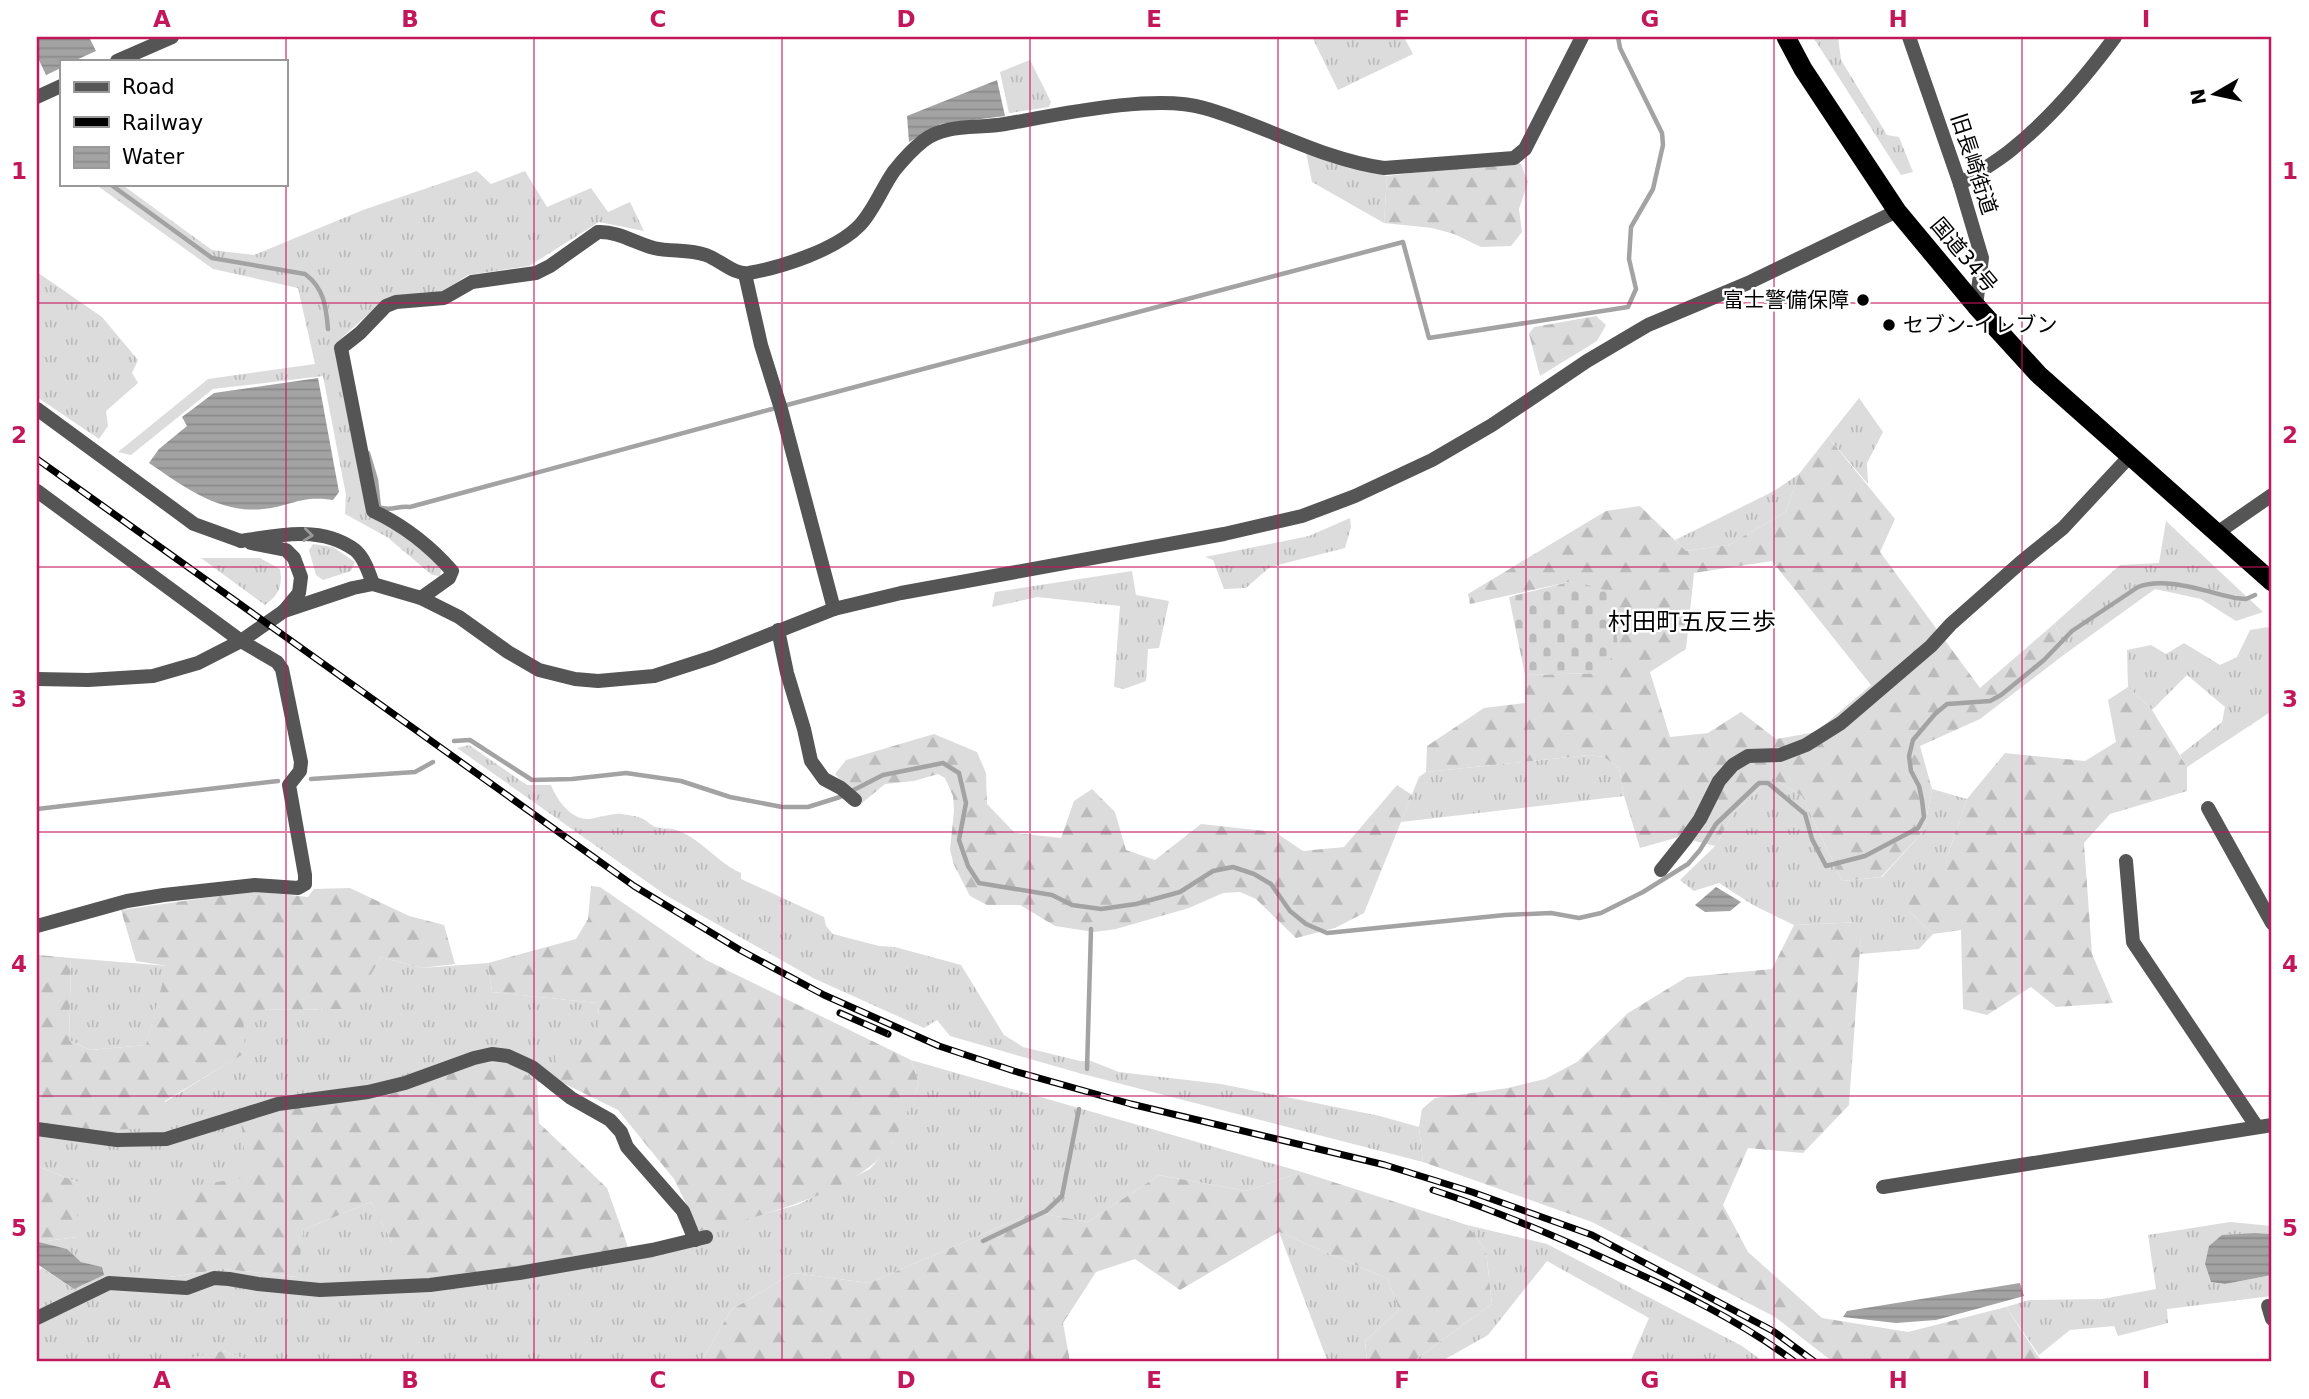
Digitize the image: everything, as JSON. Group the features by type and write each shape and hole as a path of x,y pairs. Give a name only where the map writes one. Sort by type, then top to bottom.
{"highway":[{"name":"国道34号","path":"1786,37 1803,69 1897,211 1976,306 2038,374 2272,582"}],"street":[{"path":"119,60 172,37"},
{"path":"421,598 449,579 452,571 413,535 373,511 341,348 386,306 396,302 444,298 472,282 536,273 598,232 632,239 652,247 706,255 745,274 791,264 847,235 860,225 894,171 906,158 936,132 950,129 997,126 1136,105 1180,103 1204,108 1301,146 1364,165 1409,168 1514,158 1525,149 1583,37"},
{"name":"旧長崎街道","path":"1909,37 1960,184 1982,258 1976,306"},
{"path":"1960,184 2009,152 2052,114 2115,37"},
{"path":"37,97 60,86"},
{"path":"284,611 373,584 421,598 459,617 508,652 539,670 575,679 598,681 654,676 713,657 834,609 901,593 1224,534 1302,516 1355,496 1432,460 1492,425 1587,361 1648,325 1748,283 1897,211"},
{"path":"745,274 761,345 781,409 834,609"},
{"path":"37,409 194,524 241,541 286,550 294,558 301,577 299,593 284,611 241,641 198,663 153,676 88,680 37,679"},
{"path":"1661,870 1700,819 1719,781 1733,765 1748,756 1780,755 1806,745 1841,723 2063,527 2130,456"},
{"path":"37,491 241,641 277,662 282,669 301,762 300,771 289,785 305,874 305,884 298,888 255,885 164,895 127,901 37,926"},
{"path":"2217,533 2272,495"},
{"path":"241,541 288,533 328,538 355,550 366,565 373,584"},
{"path":"778,630 811,761 824,779 855,800"},
{"path":"2208,808 2272,923"},
{"path":"2126,861 2133,942 2257,1127"},
{"path":"37,1129 117,1140 166,1139 278,1104 368,1092 405,1083 474,1058 500,1055 532,1067 571,1098 610,1120 621,1132 627,1147 683,1211 700,1238 652,1250 519,1273 395,1287 320,1290 214,1278 187,1288 109,1283 37,1318"},
{"path":"1882,1188 2272,1125"}],"green space":[{"path":"1312,37 1404,37 1413,54 1338,90"},
{"path":"1813,37 1838,37 1841,60 1887,135 1899,137 1913,172 1901,175"},
{"path":"1030,60 1051,102 1049,107 1009,113 1000,72"},
{"path":"1306,153 1387,176 1384,223 1312,182"},
{"path":"1519,160 1528,182 1519,209 1522,232 1511,246 1481,247 1454,234 1432,228 1384,223 1387,176"},
{"path":"477,171 491,184 525,171 547,207 591,188 608,212 630,202 644,231 599,222 529,266 468,275 443,291 385,299 335,344 367,515 392,526 442,567 440,576 432,575 387,537 345,514 346,495 323,376 213,389 131,455 118,452 208,379 315,364 298,288 213,269 98,186 124,186 212,250 254,255 363,210"},
{"path":"37,272 102,317 138,360 132,373 138,383 106,411 108,426 99,439 37,397"},
{"path":"1596,316 1606,325 1597,341 1540,376 1529,334 1534,327"},
{"path":"1859,398 1883,432 1867,463 1868,484 1828,437"},
{"path":"1828,437 1895,519 1880,552 1980,688 2055,623 2065,654 1980,719 1920,746 1932,789 1924,831 1881,877 1842,881 1802,796 1772,778 1734,812 1715,846 1679,837 1640,848 1624,796 1619,768 1604,757 1590,755 1426,772 1427,746 1484,708 1525,703 1525,675 1600,673 1573,581 1470,604 1468,594 1606,511 1640,506 1686,551 1728,545 1786,512 1799,474","holes":["1772,561 1871,685 1816,732 1776,739 1741,712 1708,733 1670,737 1650,672 1686,649 1694,573"]},
{"path":"1799,474 1786,512 1728,545 1686,551 1675,540 1774,491"},
{"path":"1350,518 1351,527 1345,548 1270,567 1246,588 1224,589 1213,560 1205,557 1309,536"},
{"path":"2166,521 2263,612 2236,621 2201,599 2155,589 2065,654 2055,623 2120,565 2159,563"},
{"path":"313,544 333,547 355,562 351,571 323,580 316,575 309,550"},
{"path":"201,558 260,558 280,569 279,589 265,605"},
{"path":"1132,571 1136,595 1169,601 1159,648 1148,649 1146,681 1124,689 1114,687 1120,606 1037,597 992,607 995,592"},
{"path":"1573,581 1612,592 1618,649 1600,673 1525,675 1509,597"},
{"path":"2268,627 2272,632 2272,711 2187,767 2180,755 2222,722 2225,707 2187,675 2152,710 2128,687 2127,650 2151,645 2166,654 2184,643 2220,665 2237,657 2250,630"},
{"path":"2128,687 2152,710 2187,767 2187,791 2110,814 2084,843 2092,954 2113,1003 2056,1007 2031,987 1987,1015 1963,1009 1961,930 1933,934 1908,910 1913,878 1947,857 1967,799 2005,753 2085,761 2116,742 2108,700"},
{"path":"934,734 977,752 986,773 987,804 1015,833 1061,838 1074,801 1092,789 1115,812 1126,850 1155,860 1201,824 1275,832 1303,851 1344,847 1397,785 1412,795 1364,913 1335,928 1296,938 1256,899 1240,892 1223,893 1189,908 1116,929 1094,932 1055,926 1020,905 987,905 970,896 954,865 950,850 953,796 945,778 938,774 914,781 885,784 862,803 835,774 846,760"},
{"path":"469,745 527,785 551,785 561,803 576,816 589,819 622,814 641,818 656,827 682,832 741,873 741,879 824,917 826,926 833,934 961,965 1004,1035 1023,1047 1080,1061 1091,1061 1119,1072 1221,1084 1380,1116 1419,1127 1423,1162 1079,1073 950,1036 937,1020 924,1028 813,978 667,896 457,748"},
{"path":"1590,755 1604,757 1619,768 1624,796 1401,822 1419,777 1426,772"},
{"path":"1772,778 1802,796 1842,881 1882,877 1924,831 1932,789 1967,799 1947,857 1908,910 1933,934 1919,949 1860,954 1861,922 1794,925 1753,905 1719,883 1694,891 1680,880 1715,846 1734,812"},
{"path":"591,886 600,887 706,960 911,1060 919,1084 896,1136 877,1161 856,1176 805,1201 700,1232 674,1179 618,1110 559,1081 554,1051 600,1043 598,1003 492,992 488,963 576,939 588,919"},
{"path":"350,888 409,916 444,925 455,964 422,968 381,957 351,1009 243,1010 245,1053 165,1101 158,1128 80,1131 37,1122 37,952 39,955 71,958 69,1040 90,1050 146,1045 167,966 136,961 121,910 253,891 308,897 314,889"},
{"path":"1862,922 1849,1105 1803,1153 1748,1148 1723,1205 1748,1252 1822,1318 1908,1332 2006,1307 2042,1362 1833,1362 1775,1317 1592,1222 1423,1162 1419,1127 1422,1109 1435,1098 1508,1088 1545,1079 1577,1062 1628,1013 1687,977 1772,969 1794,925"},
{"path":"381,957 422,968 488,963 492,992 598,1003 601,1043 559,1081 537,1082 508,1063 477,1062 388,1095 286,1105 247,1177 170,1277 223,1269 297,1277 303,1230 371,1202 392,1242 629,1250 797,1205 870,1169 892,1143 919,1084 911,1060 1302,1172 1246,1191 1159,1175 1088,1222 1034,1212 869,1283 793,1273 731,1310 701,1362 253,1362 223,1351 175,1362 37,1362 37,1272 42,1268 74,1289 101,1267 81,1262 67,1249 39,1242 77,1237 77,1182 37,1166 37,1122 80,1131 165,1102 244,1053 242,1010 350,1009"},
{"path":"71,958 168,966 146,1045 90,1050 69,1040"},
{"path":"477,1062 508,1063 537,1082 539,1123 607,1188 629,1250 426,1279 392,1242 371,1202 303,1230 298,1277 223,1269 169,1277 169,1190 247,1177 241,1121 286,1105 388,1095"},
{"path":"37,1166 77,1182 77,1237 37,1244"},
{"path":"1302,1172 1467,1225 1486,1251 1492,1304 1412,1362 1367,1362 1365,1341 1399,1310 1388,1279 1279,1232 1180,1290 1135,1259 1096,1272 1063,1323 1070,1362 701,1362 731,1310 793,1273 869,1283 1034,1212 1088,1222 1159,1175 1246,1191"},
{"path":"2230,1222 2272,1226 2272,1234 2255,1233 2205,1264 2211,1282 2225,1284 2272,1275 2272,1296 2167,1309 2168,1323 2118,1336 2114,1326 2070,1330 2039,1355 2006,1307 2029,1300 2102,1299 2156,1289 2148,1235"},
{"path":"1467,1225 1547,1244 1742,1346 1764,1362 1630,1362 1649,1318 1547,1261 1488,1335 1440,1362 1412,1362 1492,1304 1486,1251"},
{"path":"1279,1232 1388,1279 1399,1310 1365,1341 1367,1362 1324,1362 1327,1360"},
{"path":"223,1351 253,1362 175,1362 180,1360"}],"water":[{"path":"37,37 89,37 96,51 76,60 60,60 60,68 46,75 37,56"},
{"path":"997,80 1005,116 940,124 909,142 907,116"},
{"path":"318,378 339,492 333,500 304,500 263,509 231,507 202,496 149,463 159,449 187,426 182,417 214,393"},
{"path":"1716,887 1741,902 1730,911 1705,912 1695,905"},
{"path":"2272,1234 2272,1275 2225,1284 2211,1282 2205,1264 2209,1246 2222,1235"},
{"path":"39,1242 67,1249 81,1262 102,1267 104,1275 74,1289 37,1264"},
{"path":"2020,1283 2024,1296 1936,1320 1896,1323 1843,1317 1847,1311"}],"waterway":[{"path":"787,405 1403,242 1429,338 1628,307 1636,289 1629,259 1631,227 1653,189 1663,145 1662,133 1620,48 1618,37"},
{"path":"113,186 212,258 305,274 316,285 323,298 328,329"},
{"path":"368,453 376,480 379,507 410,507 772,409"},
{"path":"454,741 470,740 532,780 626,773 681,781 730,797 782,807 808,807 840,797 883,775 943,763 959,773 966,803 959,840 968,866 979,883 1052,895 1072,905 1101,909 1136,904 1180,892 1213,871 1233,867 1254,874 1271,884 1290,911 1306,924 1327,933 1505,915 1551,913 1579,918 1601,913 1643,892 1688,864 1716,824 1759,783 1768,783 1805,814 1812,839 1826,866 1865,856 1918,828 1924,817 1919,786 1911,771 1909,756 1913,740 1947,704 1990,701 2001,695 2044,660 2072,631 2138,587 2161,583 2235,598 2246,599 2255,595"},
{"path":"311,779 415,772 433,762"},
{"path":"37,809 278,781"},
{"path":"1087,1069 1091,929"},
{"path":"983,1241 1046,1211 1062,1196 1079,1109"}],"railway":[{"path":"37,459 634,886 740,950 824,995 939,1046 1014,1071 1131,1104 1385,1165 1472,1192 1592,1235 1773,1331 1815,1362"},
{"path":"840,1013 888,1034"},
{"path":"1433,1190 1523,1223 1660,1284 1729,1319 1795,1362"}],"place":[{"name":"富士警備保障","path":"1863,300"},
{"name":"セブン-イレブン","path":"1889,325"}],"district":[{"name":"村田町五反三歩","path":"1692,622"}]}
